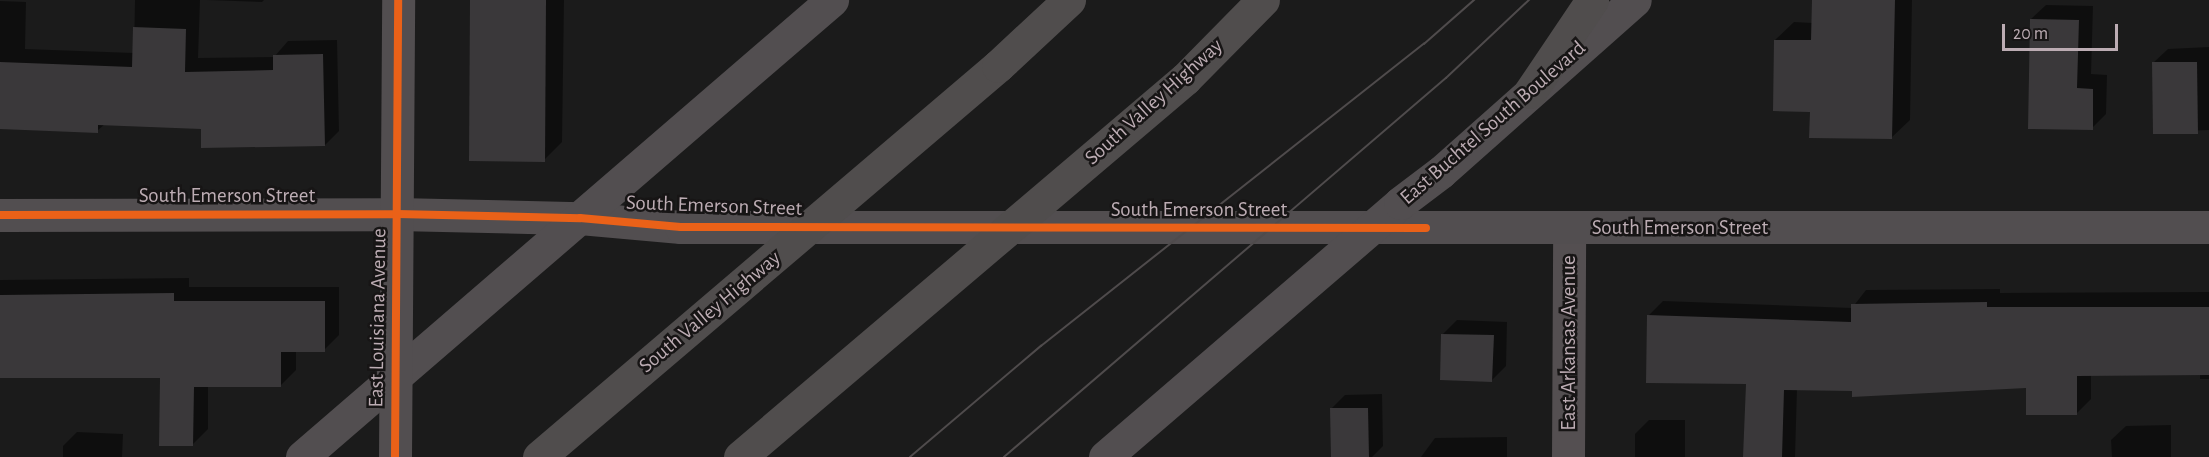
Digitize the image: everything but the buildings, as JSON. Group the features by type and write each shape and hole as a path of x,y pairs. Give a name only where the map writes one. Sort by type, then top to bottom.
{"highway":[{"name":"South Valley Highway","path":"539,457 998,66 1069,0"},
{"name":"South Valley Highway","path":"740,457 1185,79 1263,0"},
{"path":"1530,92 1592,0"},
{"path":"529,457 601,404"}],"street":[{"name":"East Louisiana Avenue","path":"395,457 398,0"},
{"path":"302,457 832,0"},
{"name":"East Buchtel South Boulevard","path":"1105,457 1635,0"},
{"name":"South Emerson Street","path":"0,215 397,214 580,218 681,227 1299,229 2209,227"},
{"name":"East Arkansas Avenue","path":"1569,228 1569,457"}],"tram line":[{"path":"910,457 1041,346 1424,44 1474,0"},
{"path":"1004,457 1446,78 1529,0"}],"cycle path":[{"path":"395,457 398,0"},
{"path":"0,215 397,214 580,218 681,227 1426,228"}]}
